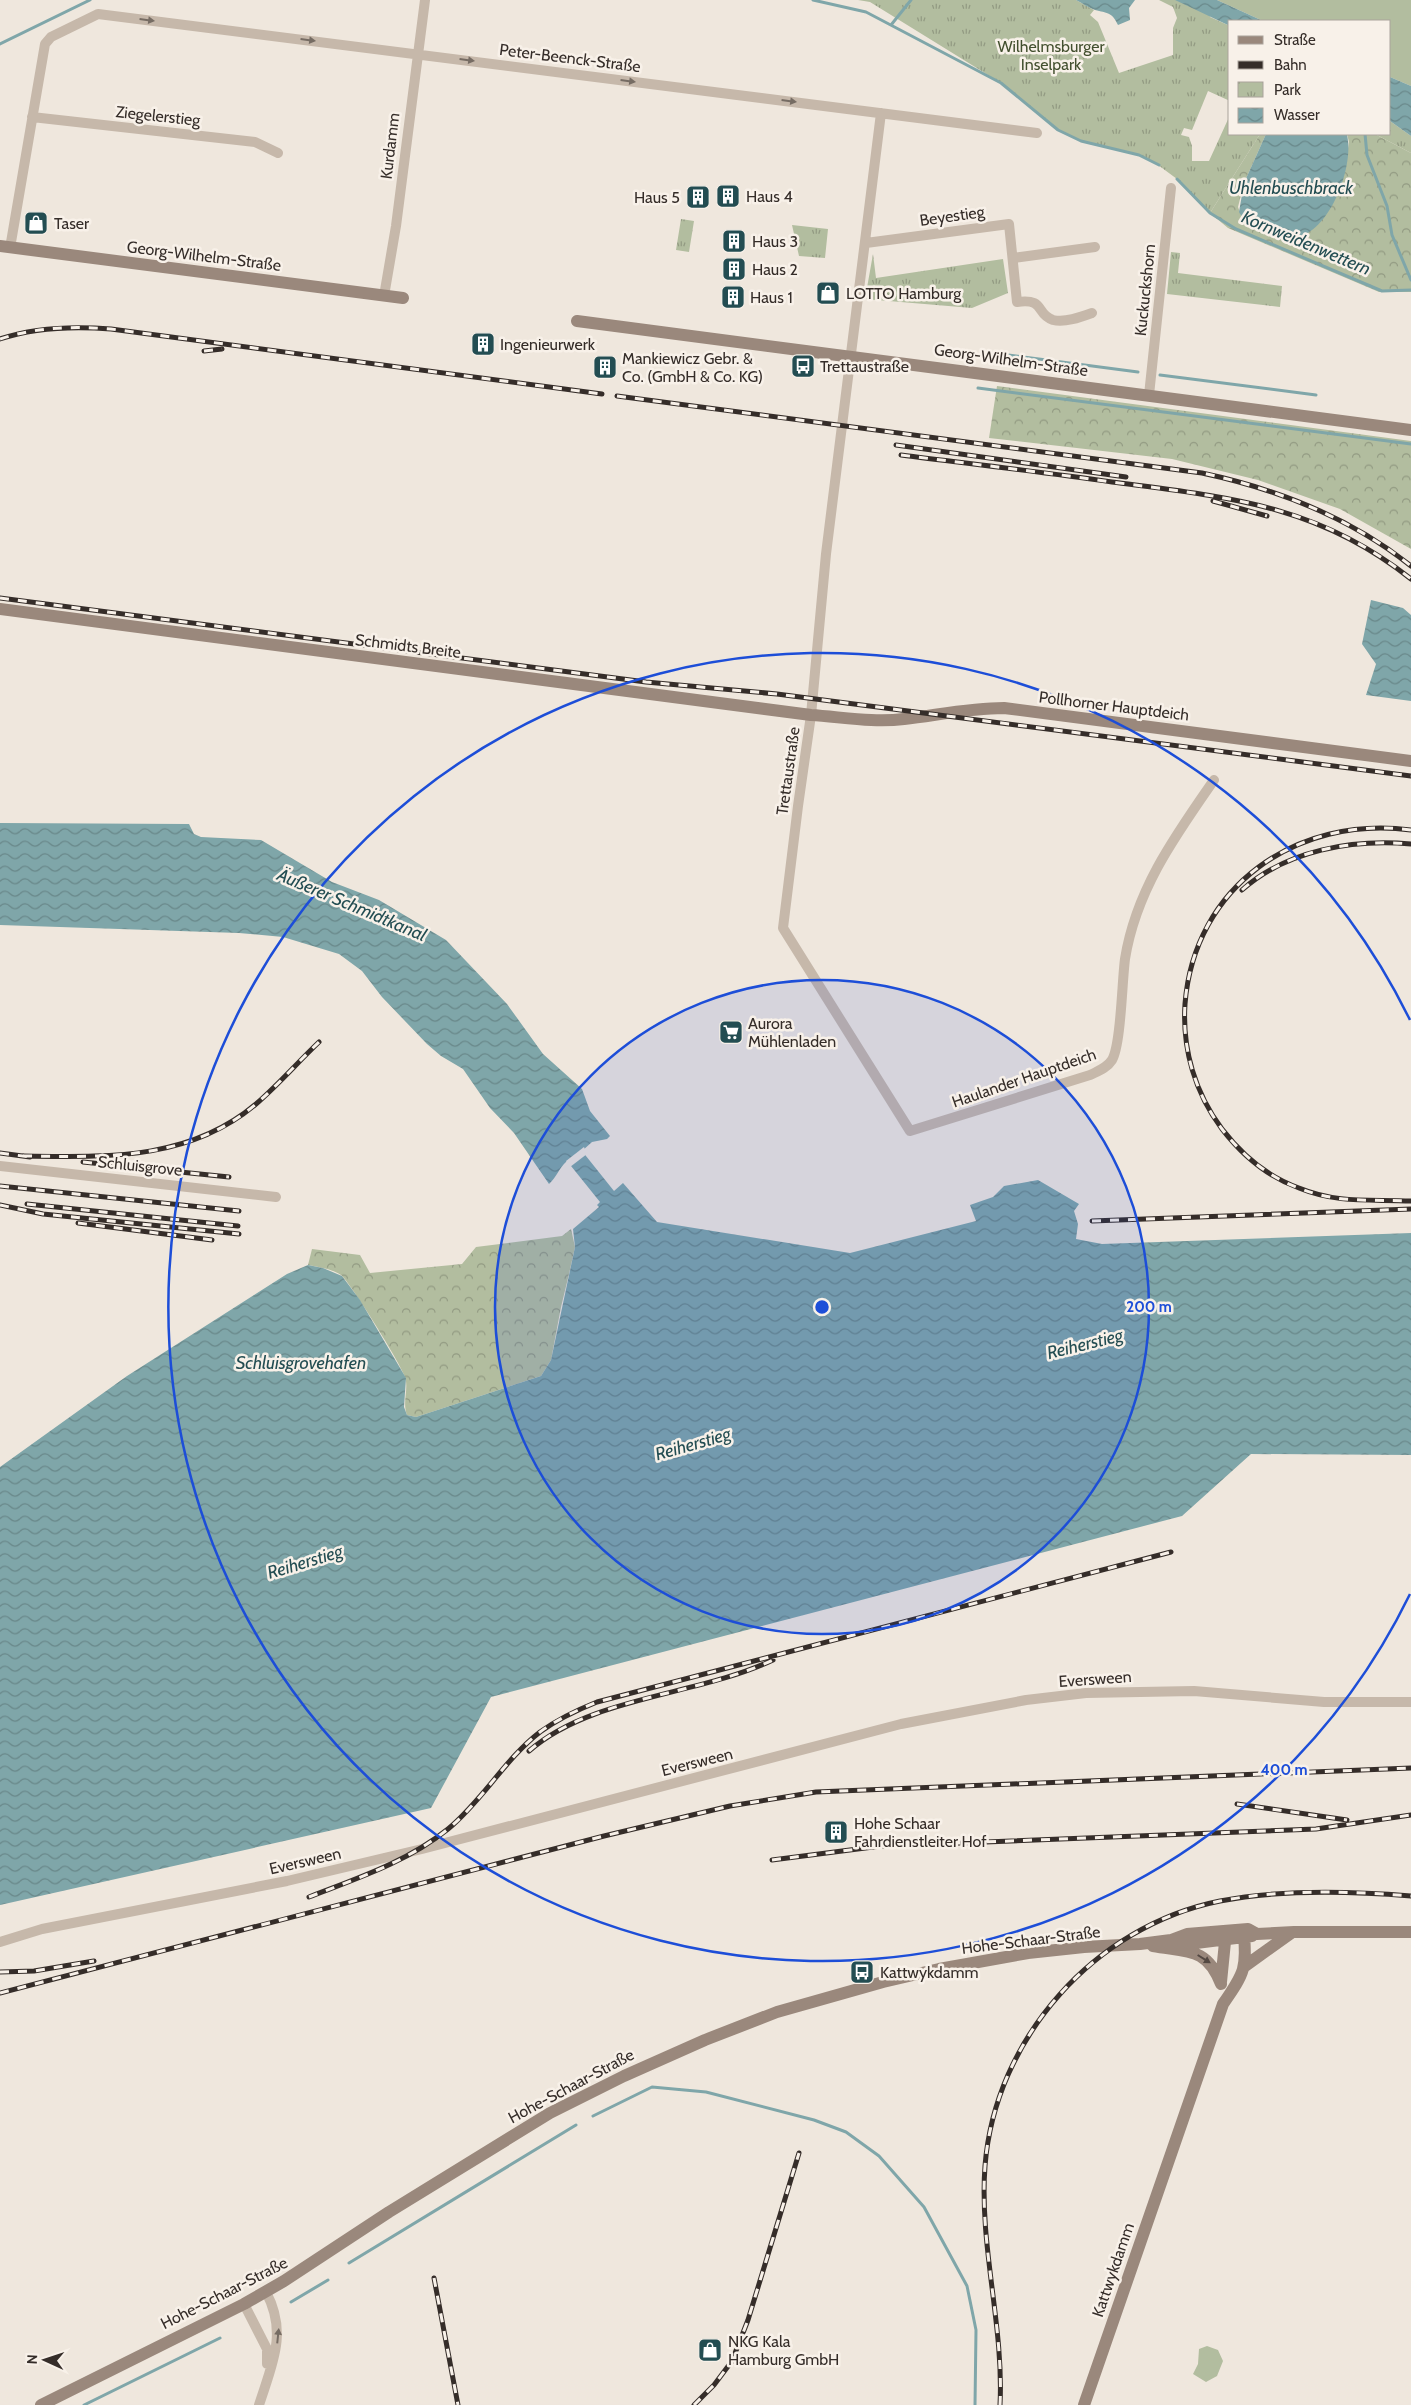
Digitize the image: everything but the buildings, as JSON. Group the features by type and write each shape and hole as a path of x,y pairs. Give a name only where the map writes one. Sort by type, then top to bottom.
{"main road":[{"name":"Georg-Wilhelm-Straße","path":"5,247 403,298"},
{"name":"Georg-Wilhelm-Straße","path":"577,321 1411,430"},
{"name":"Schmidts Breite","path":"0,609 812,715"},
{"name":"Pollhorner Hauptdeich","path":"812,715 861,719 903,719 957,710 1004,708 1411,761"},
{"name":"Hohe-Schaar-Straße","path":"41,2405 266,2292 324,2257 389,2212 527,2126 608,2084 705,2040 777,2012 883,1982 939,1969 1048,1951 1140,1944 1171,1940 1187,1934 1226,1936 1294,1932 1411,1932"},
{"path":"1245,1966 1268,1948 1294,1932"},
{"name":"Kattwykdamm","path":"1084,2405 1223,2004 1240,1980 1245,1966 1244,1934"},
{"name":"Kattwykdamm","path":"1223,2004 1221,1984 1226,1936"},
{"path":"1140,1944 1191,1952 1203,1957 1214,1967 1221,1984"}],"street":[{"name":"Kurdamm","path":"384,296 396,226 404,151 425,0"},
{"name":"Peter-Beenck-Straße","path":"32,117 45,44 51,38 98,14 1037,133"},
{"name":"Trettaustraße","path":"882,112 826,554 812,715 799,797 783,928 910,1131"},
{"name":"Ziegelerstieg","path":"32,117 255,142 278,153"},
{"path":"5,247 32,117"},
{"name":"Kuckuckshorn","path":"1149,395 1171,188"},
{"name":"Beyestieg","path":"866,243 1009,224 1017,302 1030,300 1038,305 1046,316 1054,320 1078,318 1092,312"},
{"path":"1013,258 1095,247"},
{"name":"Haulander Hauptdeich","path":"910,1131 1090,1075 1110,1064 1116,1049 1125,957 1141,900 1173,839 1214,780"},
{"name":"Schluisgrove","path":"0,1166 276,1197"},
{"name":"Eversween","path":"0,1942 42,1929 287,1881 440,1844 901,1724 1026,1700 1086,1693 1194,1691 1324,1702 1411,1702"},
{"path":"260,2402 279,2336 277,2318 266,2292"},
{"path":"244,2304 267,2349 268,2358 260,2402"}],"green space":[{"name":"Wilhelmsburger Inselpark","path":"858,0 1076,0 1094,10 1090,15 1098,22 1119,73 1173,55 1173,28 1177,18 1173,7 1159,0 1207,0 1210,17 1228,25 1228,100 1208,91 1192,130 1184,128 1181,135 1189,137 1192,146 1192,161 1209,161 1228,119 1228,135 1259,135 1210,213 1177,179 1154,162 1139,155 1081,141 1058,130 1001,83 870,2"},
{"path":"1217,0 1411,0 1411,86 1391,77 1391,20 1261,20"},
{"path":"1391,122 1411,136 1411,153 1377,135 1391,135"},
{"path":"1259,135 1266,135 1244,183 1238,207 1242,218 1258,219 1269,232 1281,237 1344,173 1349,142 1347,135 1377,135 1411,153 1411,292 1379,292 1228,228 1210,213"},
{"path":"681,219 694,221 689,252 676,250"},
{"path":"792,225 828,229 825,258 799,256"},
{"path":"1171,252 1180,253 1178,273 1282,286 1280,307 1167,294"},
{"path":"873,254 876,278 1003,259 1008,293 972,308 865,299"},
{"path":"997,386 1411,441 1411,549 1340,509 1258,480 1172,459 989,438"},
{"path":"571,1229 575,1247 551,1360 541,1376 416,1417 407,1415 405,1377 354,1292 341,1275 330,1270 308,1265 312,1249 360,1255 370,1273 462,1264 476,1247 562,1236"},
{"path":"1207,2346 1218,2350 1223,2361 1217,2376 1206,2382 1193,2374 1198,2364 1199,2349"}],"water":[{"path":"1076,0 1135,0 1129,8 1130,20 1118,25 1109,14 1093,9"},
{"path":"1175,0 1217,0 1261,20 1228,20 1228,25"},
{"path":"1391,77 1411,86 1411,136 1391,122"},
{"name":"Uhlenbuschbrack","path":"1266,135 1347,135 1346,170 1340,189 1331,208 1319,224 1304,235 1288,239 1270,233 1258,219 1244,218 1239,212 1244,183"},
{"path":"1371,600 1403,608 1411,615 1411,701 1366,695 1376,664 1362,644"},
{"path":"0,823 189,824 194,834 201,837 261,840 332,882 379,900 446,940 507,1004 543,1054 582,1089 590,1111 610,1136 607,1139 592,1142 582,1151 614,1191 623,1183 657,1222 850,1253 976,1221 970,1205 993,1197 1004,1186 1038,1180 1079,1204 1074,1211 1078,1224 1076,1239 1102,1244 1411,1233 1411,1455 1251,1454 1182,1516 491,1697 431,1808 0,1905 0,1467 127,1376 287,1274 308,1265 323,1268 342,1276 360,1300 406,1378 404,1407 407,1415 416,1417 541,1376 551,1360 575,1247 573,1229 599,1207 597,1205 600,1202 567,1161 549,1184 514,1133 490,1108 463,1069 441,1056 427,1044 382,997 362,971 339,954 283,937 239,933 0,925"}],"pier":[{"path":"584,1147 587,1154 570,1167 566,1161"}],"waterway":[{"name":"Kornweidenwettern","path":"0,44 90,0"},
{"name":"Kornweidenwettern","path":"813,0 866,12 1001,83 1058,130 1081,141 1139,155 1159,165"},
{"path":"891,25 911,0"},
{"path":"1365,135 1367,155 1387,206 1392,235 1411,280"},
{"name":"Kornweidenwettern","path":"1177,179 1210,213 1236,229 1382,291 1411,290"},
{"path":"993,353 1138,372"},
{"path":"1160,375 1316,395"},
{"path":"978,388 1411,444"},
{"path":"593,2116 652,2087 706,2092 814,2120 846,2132 879,2156 924,2207 967,2286 976,2330 975,2405"},
{"path":"349,2263 576,2125"},
{"path":"291,2302 328,2280"},
{"path":"84,2405 220,2338"}],"railway":[{"path":"0,339 27,332 55,328 111,329 602,394"},
{"path":"204,351 222,349"},
{"path":"617,396 1202,473 1258,488 1312,508 1364,533 1411,566"},
{"path":"896,445 1126,477"},
{"path":"901,455 1194,493 1269,508 1305,519 1341,534 1376,554 1411,579"},
{"path":"1213,501 1267,516"},
{"path":"0,598 646,682 777,694 1411,776"},
{"path":"1411,830 1369,828 1329,834 1292,847 1259,867 1230,893 1208,925 1193,962 1185,1004 1188,1054 1204,1101 1230,1139 1256,1164 1277,1178 1313,1193 1341,1199 1411,1201"},
{"path":"1242,890 1260,876 1279,865 1321,850 1366,843 1411,844"},
{"path":"23,1156 116,1155 145,1152 175,1146 203,1136 230,1123 256,1104 319,1042"},
{"path":"0,1153 30,1157"},
{"path":"83,1162 229,1177"},
{"path":"0,1186 239,1211"},
{"path":"27,1204 238,1226"},
{"path":"0,1205 43,1214 239,1234"},
{"path":"1092,1221 1411,1209"},
{"path":"78,1223 212,1240"},
{"path":"309,1897 382,1868 432,1841 461,1818 527,1743 554,1723 582,1708 597,1702 1171,1552"},
{"path":"529,1751 554,1733 583,1719 646,1698 712,1682 773,1660"},
{"path":"0,1993 604,1836 730,1806 816,1792 1411,1768"},
{"path":"1237,1804 1347,1820"},
{"path":"772,1860 881,1846 1316,1829 1411,1815"},
{"path":"1000,2405 999,2345 985,2226 985,2166 993,2119 1008,2074 1031,2032 1059,1995 1093,1962 1132,1935 1174,1914 1220,1901 1267,1894 1315,1892 1411,1896"},
{"path":"0,1972 34,1971 94,1961"},
{"path":"694,2405 714,2385 732,2361 748,2320 799,2153"},
{"path":"434,2278 458,2405"}],"place":[{"name":"Haus 4","path":"728,196"},
{"name":"Haus 5","path":"698,197"},
{"name":"Taser","path":"36,223"},
{"name":"Haus 3","path":"734,241"},
{"name":"Haus 2","path":"734,269"},
{"name":"LOTTO Hamburg","path":"828,293"},
{"name":"Haus 1","path":"733,297"},
{"name":"Ingenieurwerk","path":"483,344"},
{"name":"Trettaustraße","path":"803,366"},
{"name":"Mankiewicz Gebr. & Co. (GmbH & Co. KG)","path":"605,367"},
{"name":"Aurora Mühlenladen","path":"731,1032"},
{"name":"Hohe Schaar Fahrdienstleiter Hof","path":"836,1832"},
{"name":"Kattwykdamm","path":"862,1972"},
{"name":"NKG Kala Hamburg GmbH","path":"710,2350"}],"water label":[{"name":"Äußerer Schmidtkanal","path":"352,905"},
{"name":"Reiherstieg","path":"1085,1344"},
{"name":"Schluisgrovehafen","path":"301,1363"},
{"name":"Reiherstieg","path":"693,1444"},
{"name":"Reiherstieg","path":"305,1562"}]}
